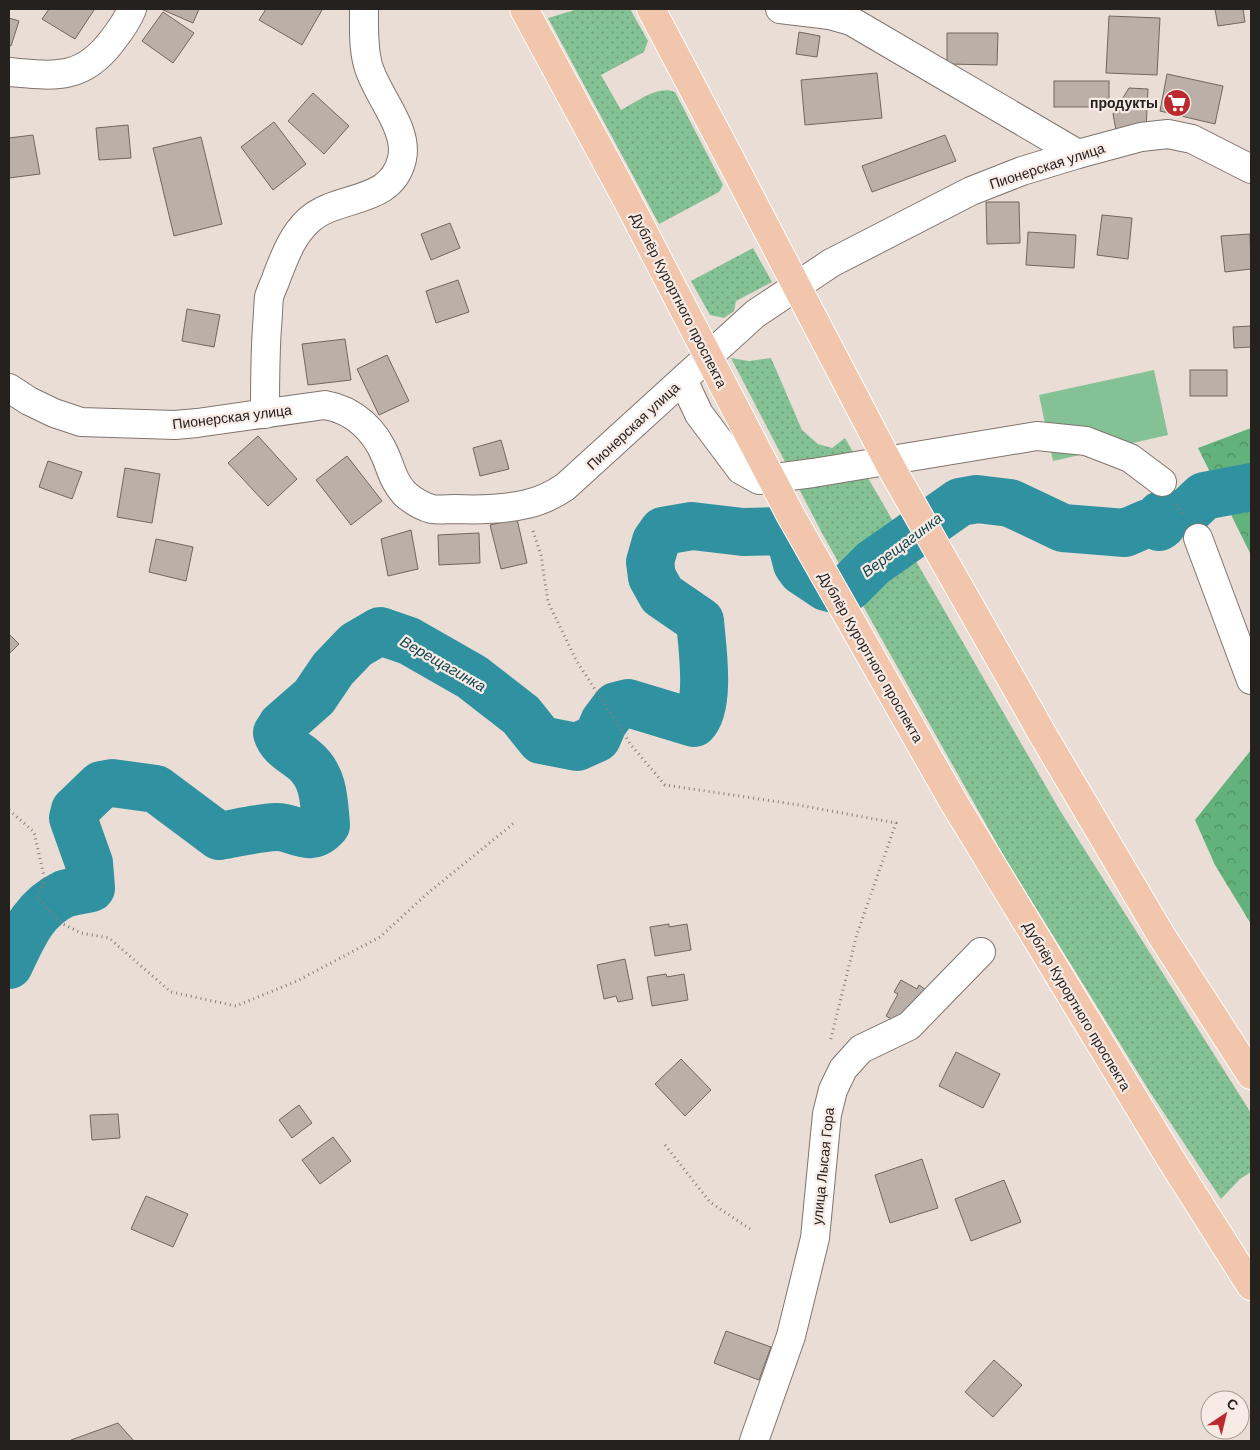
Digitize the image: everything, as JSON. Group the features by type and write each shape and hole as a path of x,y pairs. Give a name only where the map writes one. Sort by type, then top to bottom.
{"main road":[{"name":"Дублёр Курортного проспекта","path":"524,9 626,198 790,514 953,801 1165,1150 1251,1286"},
{"path":"651,9 892,469 1043,735 1161,935 1251,1075"}],"street":[{"path":"9,72 42,75 76,72 102,55 126,22 132,9"},
{"path":"265,414 265,359 270,296 290,243 309,220 323,211 380,190 390,182 399,170 403,157 403,143 394,117 376,88 368,65 364,38 364,9"},
{"path":"780,9 830,14 851,21 1078,154"},
{"name":"Пионерская улица","path":"9,388 37,405 81,422 175,425 325,405 336,407 359,419 371,431 386,456 394,480 406,495 419,504 432,509 487,510 527,505 551,496 565,487 755,314 831,263 971,191 1022,171 1078,154 1141,137 1168,134 1192,139 1251,169"},
{"path":"683,380 699,414 741,470 759,480 813,473 1037,436 1086,441 1130,458 1162,482"},
{"path":"1198,538 1251,680"},
{"name":"улица Лысая Гора","path":"754,1441 791,1336 815,1238 827,1114 836,1083 843,1069 861,1048 909,1026 981,952"}],"path":[{"path":"1162,482 1198,538"},
{"path":"527,505 541,555 548,602 576,660 631,745 665,785 792,804 896,823 857,934 829,1047"},
{"path":"9,810 34,832 45,881 36,897 61,922 81,933 109,938 171,992 236,1006 297,981 380,937 428,893 514,823"},
{"path":"665,1145 710,1202 750,1229"}],"green space":[{"path":"578,9 630,9 648,41 644,52 601,75 621,110 654,93 668,90 675,92 723,185 719,192 659,224 548,18"},
{"path":"753,248 772,282 736,301 734,311 724,318 710,315 691,281"},
{"path":"731,358 749,361 771,358 802,430 818,444 832,448 845,438 1059,809 1251,1113 1251,1172 1240,1179 1221,1199 1150,1092 1005,858 822,533"},
{"path":"1154,370 1168,435 1053,461 1039,395"},
{"path":"1251,428 1251,555 1198,448"},
{"path":"1251,750 1251,924 1215,865 1195,820"}],"building":[{"path":"49,9 94,10 75,39 42,19"},
{"path":"161,9 199,9 193,23"},
{"path":"266,9 322,10 302,45 259,20"},
{"path":"1215,9 1243,9 1245,22 1218,26"},
{"path":"163,12 194,33 173,63 142,41"},
{"path":"1109,16 1160,18 1157,75 1106,73"},
{"path":"9,18 19,21 11,46 9,45"},
{"path":"799,32 820,36 817,57 796,54"},
{"path":"947,33 998,33 997,65 947,64"},
{"path":"877,73 882,118 805,125 801,80"},
{"path":"1167,74 1223,86 1215,124 1160,111"},
{"path":"1054,81 1109,81 1109,107 1054,107"},
{"path":"1129,88 1148,89 1146,130 1116,130 1113,114"},
{"path":"313,93 349,126 324,154 288,121"},
{"path":"274,122 306,164 273,190 241,147"},
{"path":"128,125 131,158 99,160 96,128"},
{"path":"33,135 40,174 9,178 9,138"},
{"path":"945,135 956,161 872,192 862,166"},
{"path":"201,137 222,224 174,236 153,148"},
{"path":"986,202 1019,202 1020,243 987,244"},
{"path":"1102,215 1132,218 1128,259 1097,255"},
{"path":"450,223 460,248 431,260 421,234"},
{"path":"1028,232 1076,235 1074,268 1026,265"},
{"path":"1250,234 1251,269 1225,272 1221,236"},
{"path":"458,280 469,312 436,323 426,291"},
{"path":"187,309 220,315 214,347 182,341"},
{"path":"1251,326 1251,347 1234,348 1233,327"},
{"path":"345,339 351,380 308,385 302,344"},
{"path":"387,355 409,401 379,415 357,369"},
{"path":"1190,370 1227,370 1227,396 1190,396"},
{"path":"258,436 297,479 268,506 228,463"},
{"path":"501,440 509,469 480,476 473,448"},
{"path":"347,456 382,501 351,525 316,480"},
{"path":"48,461 82,472 72,499 39,487"},
{"path":"125,468 160,474 152,523 117,517"},
{"path":"517,519 527,563 501,569 490,525"},
{"path":"411,530 418,569 388,576 381,539"},
{"path":"479,533 480,563 439,565 438,535"},
{"path":"156,539 193,547 186,581 149,572"},
{"path":"9,634 19,644 9,654"},
{"path":"669,924 669,927 687,924 691,950 655,956 650,927"},
{"path":"625,959 633,999 618,1002 616,996 604,999 597,965"},
{"path":"666,974 667,977 684,974 688,1000 652,1006 647,977"},
{"path":"901,980 917,989 919,985 926,990 900,1024 886,1016 898,994 894,992"},
{"path":"956,1052 1000,1074 983,1108 939,1086"},
{"path":"681,1059 711,1090 685,1116 655,1084"},
{"path":"299,1105 312,1123 292,1138 279,1120"},
{"path":"118,1114 120,1138 92,1140 90,1115"},
{"path":"333,1137 351,1161 320,1184 302,1160"},
{"path":"922,1159 938,1208 890,1223 875,1175"},
{"path":"1004,1180 1021,1222 971,1241 955,1199"},
{"path":"146,1196 188,1214 173,1247 131,1229"},
{"path":"726,1331 771,1347 759,1380 714,1363"},
{"path":"994,1360 1022,1385 993,1417 965,1392"},
{"path":"118,1423 134,1441 71,1440"}],"waterway":[{"name":"Верещагинка","path":"9,965 30,924 44,907 64,894 91,888 89,863 73,818 75,810 101,785 112,783 156,789 219,836 276,827 283,827 307,834 314,834 320,831 326,825 322,789 316,774 311,766 284,745 277,733 282,725 314,697 333,669 356,645 380,631 409,641 472,677 521,715 541,740 577,747 597,738 604,722 616,706 628,703 694,723 699,715 704,690 700,621 662,595 652,577 650,562 656,541 663,531 692,526 743,532 781,531 791,541 797,564 802,571 826,587 838,590 849,587 873,563 960,502 977,499 1010,503 1063,528 1125,533 1148,523 1153,523 1159,527 1162,525 1159,519 1161,515 1186,513 1204,496 1251,487"}],"place":[{"name":"продукты","path":"1177,103"}]}
